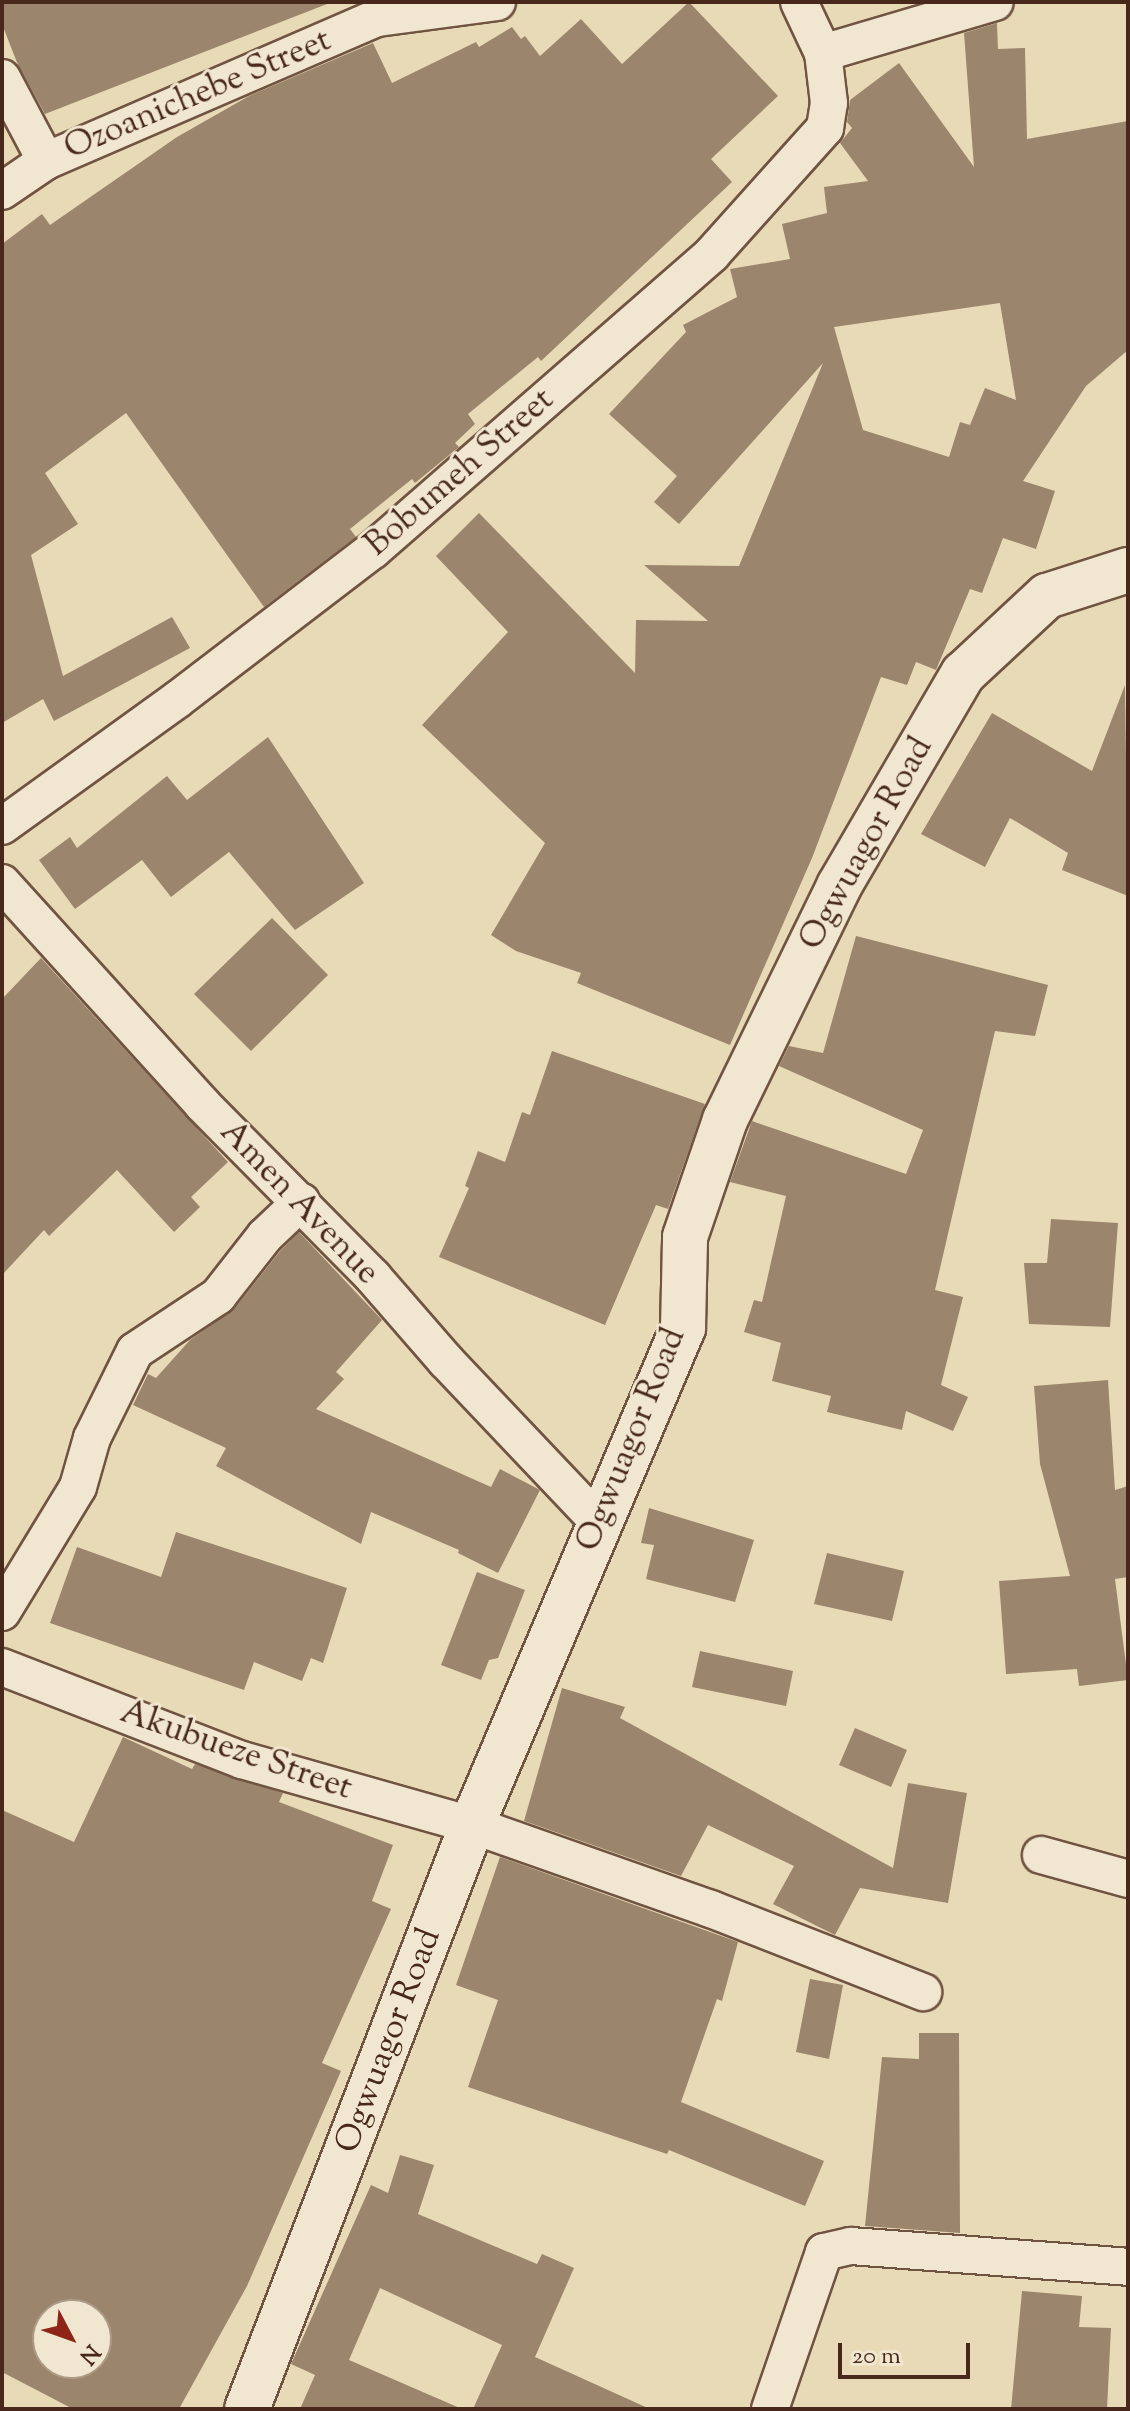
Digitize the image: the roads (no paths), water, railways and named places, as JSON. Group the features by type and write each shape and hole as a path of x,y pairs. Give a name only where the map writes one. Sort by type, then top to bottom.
{"street":[{"name":"Ozoanichebe Street","path":"2,191 46,161 377,18 421,8 497,2"},
{"name":"Bobumeh Street","path":"2,826 178,699 373,550 711,255 825,128 829,103 823,53 799,2"},
{"path":"823,53 995,2"},
{"path":"2,78 46,161"},
{"name":"Ogwuagor Road","path":"247,2409 472,1825 683,1328 685,1237 725,1120 839,886 963,674 1047,596 1128,570"},
{"name":"Amen Avenue","path":"2,883 203,1105 373,1277 446,1361 599,1522"},
{"path":"2,1612 78,1487 92,1438 135,1351 218,1296 265,1236 301,1202"},
{"name":"Akubueze Street","path":"2,1667 242,1760 472,1825 711,1909 923,1992"},
{"path":"1041,1855 1128,1879"},
{"path":"770,2409 824,2252 851,2246 1128,2267"}]}
